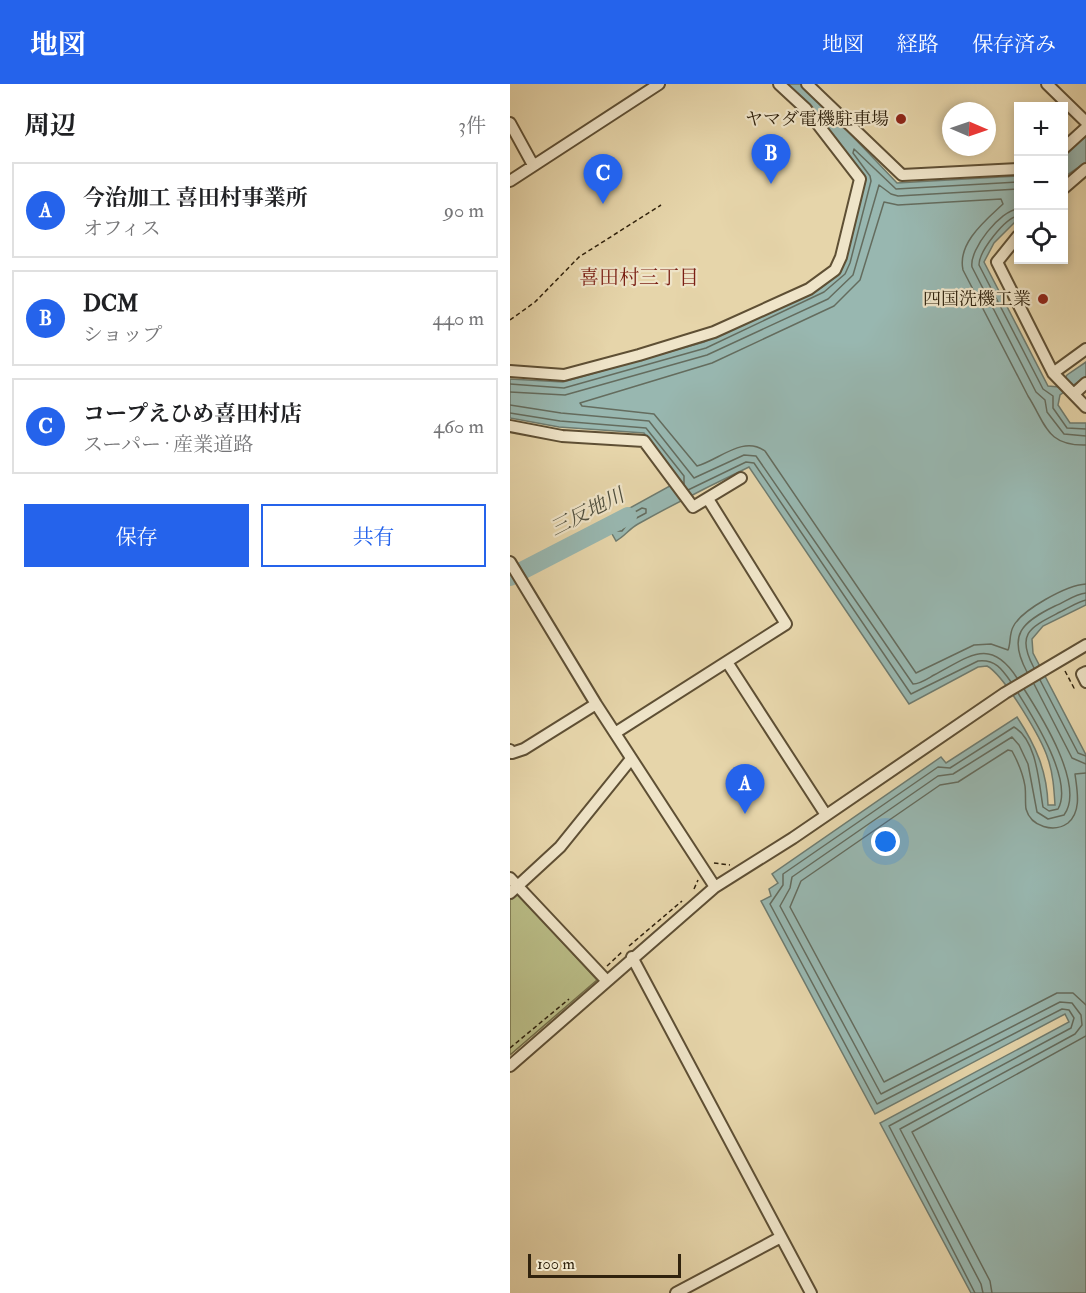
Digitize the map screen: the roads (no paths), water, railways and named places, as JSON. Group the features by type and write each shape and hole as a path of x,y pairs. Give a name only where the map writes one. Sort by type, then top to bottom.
{"street":[{"path":"510,181 659,84"},
{"path":"510,371 564,375 714,332 809,289 835,270 842,257 860,179 798,101 779,84"},
{"path":"1047,84 1086,122"},
{"path":"798,101 809,87 902,175 1014,169"},
{"path":"510,123 533,165"},
{"path":"1068,144 1086,128"},
{"path":"1068,185 1086,169"},
{"path":"1014,241 997,262 1053,373 1086,407"},
{"path":"1053,373 1086,349"},
{"path":"1074,394 1086,383"},
{"path":"510,426 562,436 644,441 693,507 741,478"},
{"path":"615,733 786,624 708,499"},
{"path":"510,562 596,704 715,887"},
{"path":"510,1066 632,957 715,887 826,815 1005,693 1086,645"},
{"path":"727,662 826,815"},
{"path":"1086,672 1082,674 1086,682"},
{"path":"510,751 524,749 596,704"},
{"path":"606,980 512,886 560,847 631,759"},
{"path":"632,957 811,1293"},
{"path":"676,1293 781,1236"}],"water":[{"path":"783,84 803,84 897,183 1014,176 1014,223 994,243 984,262 1048,386 1059,387 1067,375 1086,362 1086,376 1060,395 1058,405 1070,423 1086,423 1086,605 1043,626 1032,639 1033,653 1086,755 1086,1293 971,1293 880,1123 1069,1022 1065,1014 875,1114 761,901 771,896 769,889 778,883 772,874 941,757 946,763 1017,717 1030,738 1043,770 1048,805 1055,805 1048,759 1022,708 1003,682 987,666 978,667 909,704 749,467 638,524 616,541 606,523 608,520 679,481 644,433 559,427 510,418 510,379 563,382 704,342 822,287 840,270 866,179 821,123"},
{"path":"1086,135 1086,162 1068,174 1068,156 1068,150"}],"waterway":[{"name":"三反地川","path":"510,577 628,516"}],"place":[{"name":"ヤマダ電機駐車場","path":"901,119"},
{"name":"DCM","path":"771,184"},
{"name":"コープえひめ喜田村店","path":"603,204"},
{"name":"四国洗機工業","path":"1043,299"},
{"name":"今治加工 喜田村事業所","path":"745,814"}],"district":[{"name":"喜田村三丁目","path":"639,277"}]}
